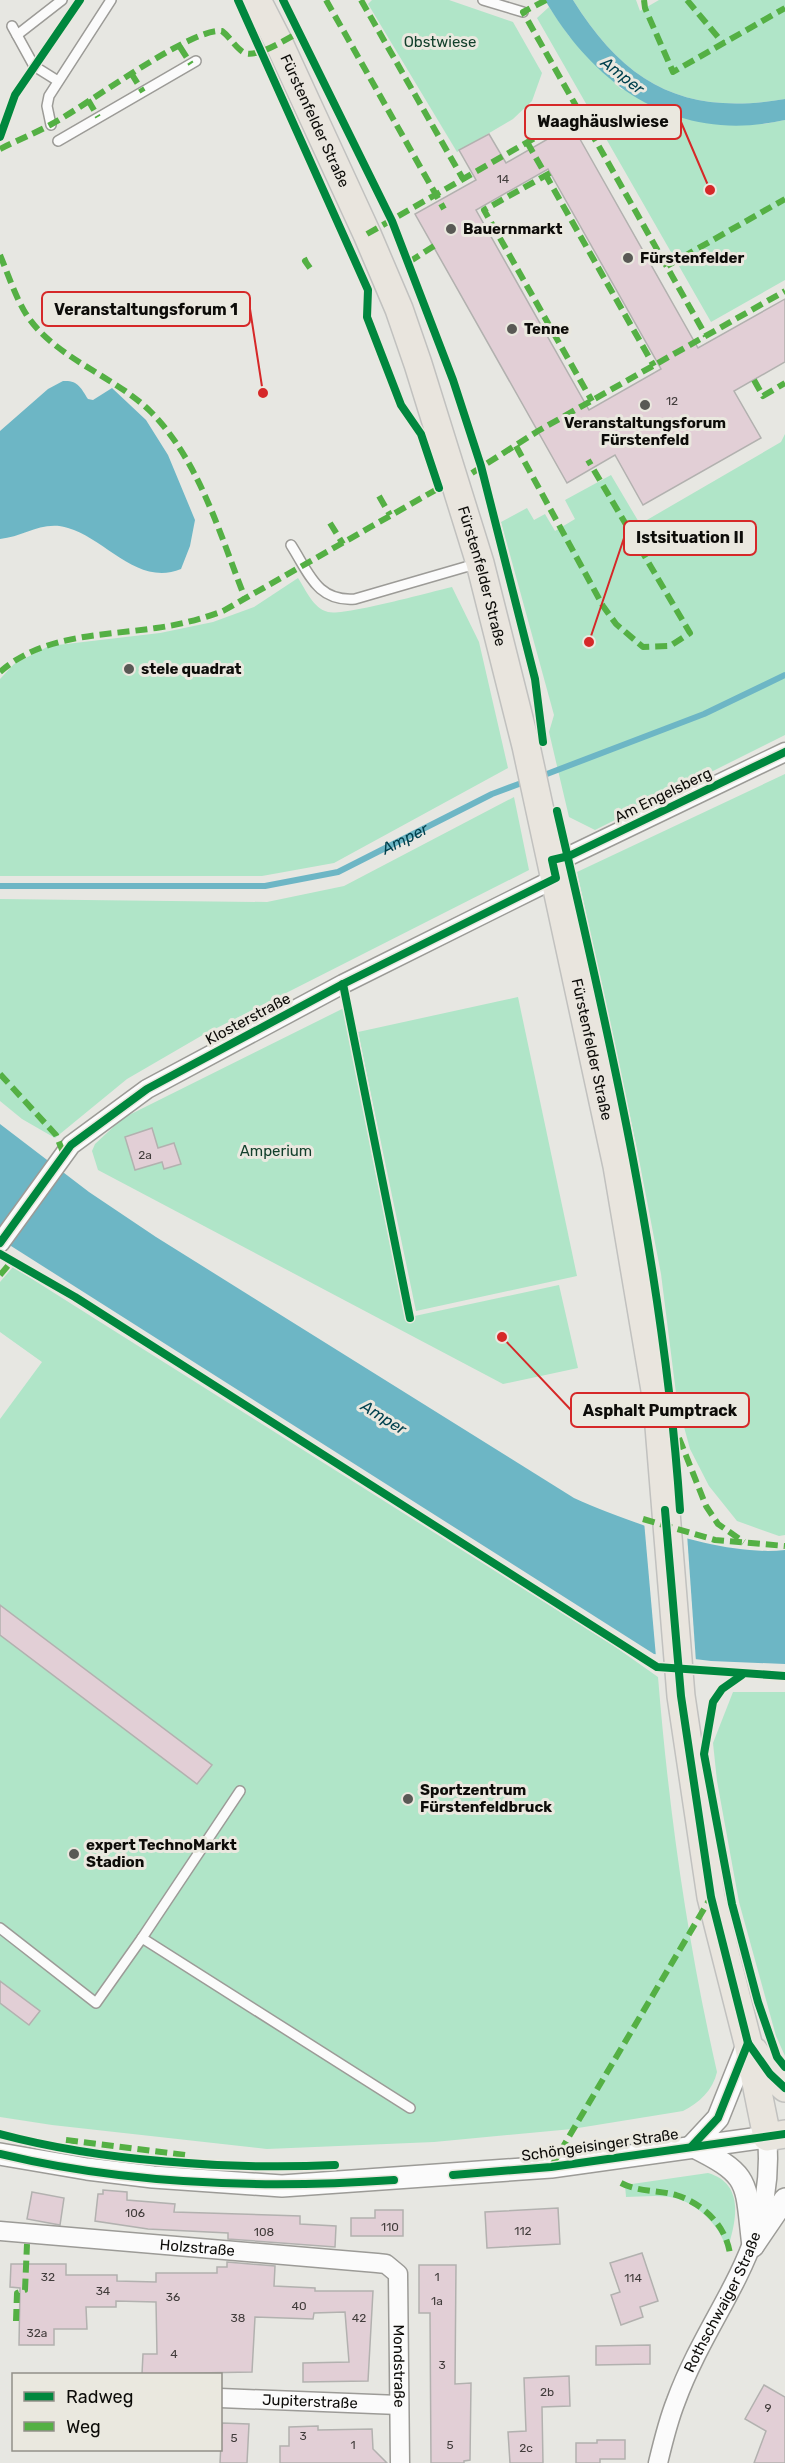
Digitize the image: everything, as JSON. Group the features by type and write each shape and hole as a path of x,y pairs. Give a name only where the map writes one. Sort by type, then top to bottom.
{"main road":[{"name":"Fürstenfelder Straße","path":"257,0 284,54 399,309 480,563 526,746 617,1166 657,1402 678,1674 711,1897 748,2043 776,2136"},
{"path":"748,2043 770,2074 785,2088"}],"street":[{"name":"Am Engelsberg","path":"554,869 568,856 785,752"},
{"name":"Klosterstraße","path":"1,1241 71,1144 147,1089 554,869"},
{"path":"748,2043 721,2113 692,2146 723,2162 742,2180 746,2190 753,2246"},
{"name":"Schöngeisinger Straße","path":"0,2154 131,2175 282,2186 541,2168 776,2136"},
{"name":"Rothschwaiger Straße","path":"658,2463 676,2401 753,2246 765,2204 769,2163 776,2136"},
{"path":"753,2246 785,2199"},
{"name":"Holzstraße","path":"0,2231 377,2263 394,2269"},
{"name":"Mondstraße","path":"394,2269 398,2274 400,2463"},
{"name":"Jupiterstraße","path":"222,2397 399,2405"}],"lane":[{"path":"58,81 34,66 14,30 62,0"},
{"path":"51,125 47,106 58,81 111,0"},
{"path":"483,0 524,12"},
{"path":"58,141 196,61"},
{"path":"291,545 318,587 327,596 340,600 355,599 480,563"},
{"path":"0,1928 96,2002 142,1938 240,1791"},
{"path":"142,1938 410,2108"}],"green space":[{"name":"Obstwiese","path":"372,0 449,0 513,22 542,73 532,101 513,119 457,152 368,4"},
{"path":"573,0 636,0 640,11 659,0 785,0 785,99 749,103 717,103 688,98 661,88 637,73 614,54"},
{"path":"549,7 569,36 621,89 764,124 785,120 785,280 711,322 537,18"},
{"path":"785,434 785,735 595,830 569,817 549,732 554,715 501,522 527,508 534,520 545,514 555,531 575,519 565,500 611,475 640,524 781,442"},
{"path":"298,578 314,603 328,612 369,607 452,587 479,642 508,768 334,863 262,876 0,876 0,679 14,664 49,646 160,633 213,622 254,607"},
{"path":"785,774 785,1535 779,1536 737,1521 709,1486 690,1449 677,1401 661,1274 637,1149 577,872"},
{"path":"514,797 529,870 201,1036 127,1079 55,1138 22,1119 0,1101 0,899 267,902 344,886"},
{"path":"518,997 577,1276 416,1311 358,1032"},
{"name":"Amperium","path":"348,1006 410,1317 559,1285 578,1368 503,1384 98,1170 92,1151 95,1144 123,1118"},
{"name":"Sportzentrum Fürstenfeldbruck","path":"13,1267 614,1646 658,1677 680,1876 717,2072 709,2090 700,2100 683,2111 572,2129 434,2142 267,2149 0,2117 0,1419 42,1362 0,1332 0,1282"},
{"path":"733,1692 785,1692 785,2056 776,2036 739,1902 717,1781 713,1743"},
{"path":"708,2173 720,2178 733,2195 735,2217 727,2251 709,2219 687,2202 666,2197 626,2197 625,2185"}],"water":[{"path":"545,0 573,0 614,54 637,73 661,88 688,98 717,103 749,103 785,99 785,120 746,125 710,124 676,116 645,102 616,83 590,60 566,32"},
{"path":"63,381 76,383 88,399 93,400 112,388 146,420 168,455 195,520 190,546 181,569 165,573 151,572 136,567 82,534 59,526 41,527 0,539 0,431 48,389"},
{"path":"0,1124 89,1192 156,1237 574,1498 622,1518 678,1536 735,1548 761,1551 785,1550 785,1664 711,1661 654,1654 0,1239"}],"pier":[{"path":"644,1521 687,1534 696,1662 656,1657"}],"building":[{"path":"572,125 698,348 785,299 785,362 734,391 761,438 643,505 615,455 567,483 415,214 476,180 459,150 489,134 506,163","holes":["548,169 661,369 589,410 476,210"]},
{"path":"152,1128 158,1148 174,1143 181,1164 164,1169 162,1162 135,1170 125,1137"},
{"path":"0,1605 212,1765 197,1784 0,1635"},
{"path":"0,1981 40,2011 29,2025 0,2003"},
{"path":"103,2190 127,2192 127,2200 175,2204 174,2212 300,2216 300,2224 336,2226 335,2247 228,2239 228,2233 148,2229 95,2221 98,2194 103,2194"},
{"path":"32,2192 64,2198 60,2225 27,2219"},
{"path":"558,2208 560,2244 487,2248 485,2212"},
{"path":"375,2210 403,2210 403,2236 351,2236 351,2218 375,2218"},
{"path":"642,2253 658,2301 640,2307 643,2317 621,2325 611,2295 620,2292 610,2263"},
{"path":"227,2262 275,2266 274,2286 315,2288 315,2291 373,2291 368,2381 303,2382 303,2363 349,2362 345,2312 314,2313 313,2319 255,2317 252,2372 142,2373 143,2354 157,2354 156,2302 116,2301 116,2307 86,2307 87,2329 54,2329 54,2345 19,2345 20,2288 10,2287 11,2264 66,2264 66,2275 117,2275 117,2281 156,2282 156,2273 217,2273 217,2267 227,2267"},
{"path":"419,2265 456,2265 455,2384 471,2383 470,2460 464,2463 431,2463 430,2313 419,2313"},
{"path":"650,2345 650,2364 596,2365 596,2346"},
{"path":"569,2376 570,2406 542,2407 543,2463 510,2463 508,2432 526,2431 524,2378"},
{"path":"764,2385 785,2397 785,2463 754,2463 766,2431 745,2419"},
{"path":"222,2423 249,2424 247,2463 220,2463"},
{"path":"318,2426 318,2430 372,2429 373,2449 387,2463 280,2463 280,2446 289,2446 289,2427"},
{"path":"597,2440 625,2440 625,2459 600,2459 600,2463 576,2463 576,2443 597,2443"}],"waterway":[{"name":"Amper","path":"539,777 704,714 785,675"},
{"name":"Amper","path":"0,886 265,886 338,872 492,794 527,781"}],"marked path":[{"path":"326,0 444,209"},
{"path":"361,0 463,179"},
{"path":"546,0 523,12 706,336"},
{"path":"644,0 645,8 673,72 785,8"},
{"path":"687,0 723,43"},
{"path":"0,149 50,125 137,70 207,33 222,31 240,50 248,54 263,51 300,32"},
{"path":"180,47 191,64"},
{"path":"131,73 143,92"},
{"path":"88,100 98,117"},
{"path":"367,234 580,112"},
{"path":"527,142 654,366"},
{"path":"550,173 484,210 592,401"},
{"path":"667,266 785,199"},
{"path":"409,262 434,246"},
{"path":"0,255 22,307 38,329 68,355 136,399 168,432 196,476 245,598"},
{"path":"310,268 305,261 311,258"},
{"path":"472,473 538,431 785,291"},
{"path":"754,380 763,396 785,383"},
{"path":"516,446 603,606 616,624 643,647 670,646 690,633 588,460"},
{"path":"0,672 35,650 54,643 94,635 173,625 223,611 439,488 437,483"},
{"path":"379,496 390,515"},
{"path":"330,523 343,544"},
{"path":"0,1074 56,1135 63,1152"},
{"path":"0,1275 12,1261"},
{"path":"679,1438 706,1506 718,1524 744,1542"},
{"path":"643,1519 715,1540 785,1546"},
{"path":"551,2167 711,1897"},
{"path":"66,2140 185,2155"},
{"path":"621,2183 634,2188 676,2195 696,2204 719,2225 730,2254"},
{"path":"16,2321 17,2293 25,2290 27,2244"}],"cycle path":[{"path":"0,137 15,95 80,0"},
{"path":"238,0 368,290 367,317 401,405 421,434 439,488"},
{"path":"283,0 392,221 453,380 481,466 535,679 543,742"},
{"path":"0,1243 71,1145 147,1089 343,984 556,878 552,860 569,856 785,752"},
{"path":"557,811 597,984 633,1158 662,1333 680,1510"},
{"path":"343,984 410,1318"},
{"path":"0,1254 75,1297 657,1667 785,1676"},
{"path":"665,1510 681,1696 711,1897 748,2043 770,2074 785,2088"},
{"path":"742,1675 722,1689 713,1702 704,1754 732,1904 758,2002 777,2057 785,2067"},
{"path":"692,2146 718,2118 748,2043"},
{"path":"0,2134 80,2151 166,2162 253,2166 335,2165"},
{"path":"453,2175 551,2167 785,2134"},
{"path":"0,2154 97,2172 196,2182 296,2184 394,2180"}],"place":[{"name":"Waaghäuslwiese","path":"710,190"},
{"name":"Bauernmarkt","path":"451,229"},
{"name":"Fürstenfelder","path":"628,258"},
{"name":"Tenne","path":"512,329"},
{"name":"Veranstaltungsforum 1","path":"263,393"},
{"name":"Veranstaltungsforum Fürstenfeld","path":"645,405"},
{"name":"Istsituation II","path":"589,642"},
{"name":"stele quadrat","path":"129,669"},
{"name":"Asphalt Pumptrack","path":"502,1337"},
{"name":"Sportzentrum Fürstenfeldbruck","path":"408,1799"},
{"name":"expert TechnoMarkt Stadion","path":"74,1854"}]}
